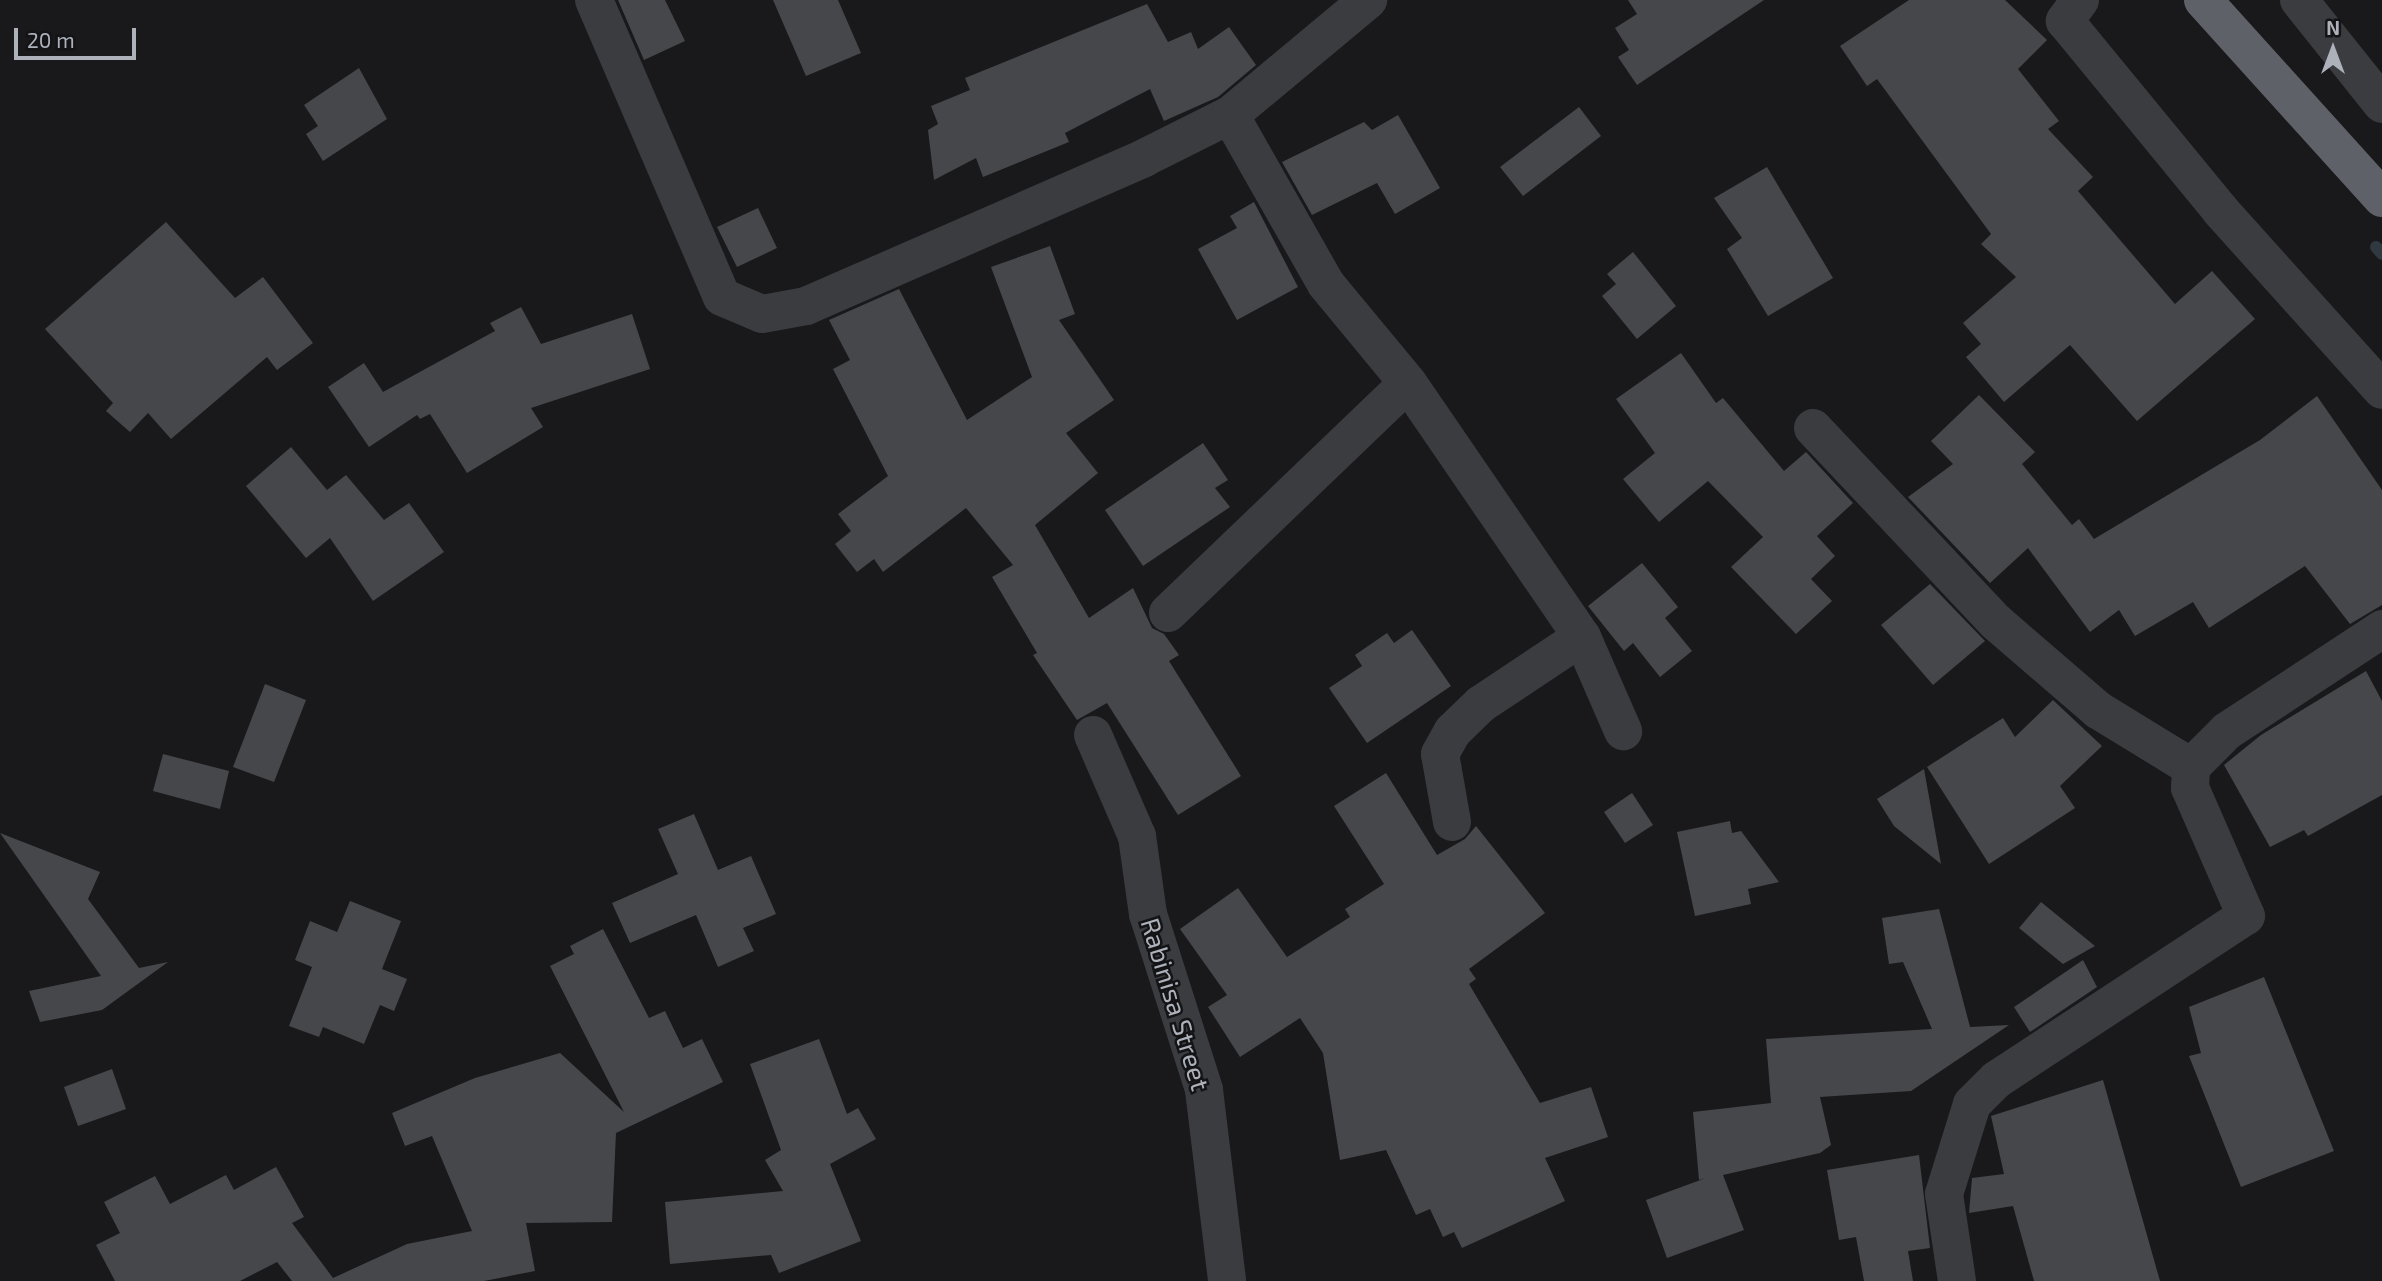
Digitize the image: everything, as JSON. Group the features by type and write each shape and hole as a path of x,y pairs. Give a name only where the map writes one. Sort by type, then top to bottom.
{"highway":[{"path":"2203,0 2382,198"}],"street":[{"path":"594,0 722,297 762,314 806,306 1144,158 1230,115 1367,0"},
{"path":"2299,0 2382,104"},
{"path":"2067,7 2220,210 2382,390"},
{"path":"1230,115 1326,284 1408,383 1581,637 1623,731"},
{"path":"1168,613 1408,383"},
{"path":"1813,428 1996,622 2098,710 2191,767"},
{"path":"1957,1281 1944,1194 1980,1092 2246,916 2190,788 2191,767 2227,731 2382,629"},
{"path":"1452,822 1440,754 1453,730 1481,704 1581,637"},
{"name":"Rabinisa Street","path":"1093,735 1137,836 1148,914 1204,1090 1227,1281"}],"building":[{"path":"618,0 665,0 685,41 644,60"},
{"path":"773,0 838,0 861,53 806,76"},
{"path":"1628,0 1764,0 1637,85 1618,57 1629,50 1615,28 1637,14"},
{"path":"1909,0 2005,0 2047,40 2018,69 2059,121 2048,129 2093,177 2078,191 2175,304 2212,271 2255,319 2137,421 2070,345 2004,402 1966,357 1981,344 1963,323 2016,277 1981,244 1991,234 1877,79 1867,86 1840,46"},
{"path":"1147,4 1168,42 1191,32 1198,49 1229,27 1256,65 1218,97 1164,121 1150,89 1065,133 1069,142 983,177 976,158 934,180 928,130 938,124 931,106 970,90 965,78"},
{"path":"359,68 387,119 323,161 306,134 318,126 304,105"},
{"path":"1579,107 1601,136 1523,196 1500,167"},
{"path":"1398,115 1440,188 1395,214 1377,183 1312,215 1282,162 1364,122 1372,130"},
{"path":"1767,167 1833,278 1768,316 1727,249 1742,238 1714,198"},
{"path":"1254,202 1298,287 1237,320 1198,249 1237,228 1230,216"},
{"path":"758,208 777,248 737,267 717,227"},
{"path":"166,222 235,298 263,277 313,343 277,370 267,357 171,439 148,413 130,432 106,411 113,403 45,329"},
{"path":"1050,246 1075,314 1059,320 1114,400 1066,433 1098,473 1035,525 1089,618 1133,588 1152,628 1164,634 1179,655 1169,661 1241,776 1178,815 1107,703 1077,720 1033,655 1037,653 992,577 1013,565 966,508 883,572 874,559 857,572 835,544 851,531 838,514 888,476 833,369 850,360 829,320 899,289 967,420 1032,377 991,267"},
{"path":"1633,252 1676,306 1637,339 1602,296 1616,284 1607,274"},
{"path":"521,307 541,344 632,314 650,369 531,408 543,427 467,473 430,414 420,419 417,415 369,447 328,387 364,363 383,392 495,331 490,323"},
{"path":"1681,353 1716,403 1723,398 1784,471 1806,452 1853,503 1817,536 1835,556 1811,579 1832,601 1796,634 1731,567 1763,537 1708,481 1659,522 1623,479 1655,453 1616,399"},
{"path":"1979,395 2035,452 2022,464 2072,525 2079,519 2094,539 2260,440 2317,396 2382,490 2382,605 2350,624 2305,566 2209,628 2193,602 2135,636 2119,610 2090,632 2028,548 1990,583 1908,497 1953,464 1931,441"},
{"path":"1203,443 1228,480 1215,488 1230,507 1143,566 1105,510"},
{"path":"291,447 327,490 346,475 384,520 409,503 444,552 373,601 330,538 306,558 246,486"},
{"path":"1642,563 1678,607 1665,618 1692,651 1660,677 1633,643 1624,651 1588,606"},
{"path":"1930,584 1985,641 1933,685 1881,625"},
{"path":"1412,630 1451,686 1367,743 1329,688 1362,666 1355,655 1387,633 1394,643"},
{"path":"2366,671 2382,701 2382,795 2308,836 2304,830 2270,847 2224,765 2261,735"},
{"path":"265,684 306,700 274,782 233,767"},
{"path":"2053,700 2102,746 2060,786 2075,808 1989,864 1927,767 2003,718 2015,737"},
{"path":"163,754 229,771 220,809 153,791"},
{"path":"1924,769 1941,864 1894,826 1877,799"},
{"path":"1386,773 1437,855 1465,839 1476,826 1545,913 1469,969 1476,979 1469,984 1540,1103 1591,1087 1608,1137 1545,1158 1565,1201 1462,1248 1454,1232 1443,1237 1430,1209 1416,1215 1386,1150 1340,1160 1323,1053 1300,1018 1240,1057 1208,1007 1227,995 1180,929 1238,888 1287,957 1350,917 1345,909 1384,884 1334,806"},
{"path":"1632,793 1653,825 1625,843 1604,812"},
{"path":"694,814 718,870 751,856 776,914 743,928 754,951 718,967 696,915 630,943 612,903 678,874 658,829"},
{"path":"1730,821 1732,833 1741,831 1779,882 1748,889 1751,904 1695,916 1677,832"},
{"path":"0,833 100,872 88,899 139,968 168,962 102,1010 40,1022 29,991 101,976"},
{"path":"350,901 401,921 382,969 407,979 394,1011 380,1005 364,1044 323,1027 319,1037 289,1026 312,967 295,960 310,921 337,932"},
{"path":"2041,902 2095,946 2063,964 2019,928"},
{"path":"1939,909 1970,1027 2009,1025 1911,1091 1820,1097 1831,1145 1820,1153 1723,1175 1744,1230 1667,1258 1646,1200 1706,1178 1699,1180 1693,1112 1771,1103 1766,1039 1932,1029 1903,962 1889,964 1882,918"},
{"path":"603,929 649,1018 665,1011 683,1048 702,1039 723,1082 616,1133 612,1222 526,1223 535,1271 484,1281 292,1281 277,1262 240,1281 115,1281 96,1245 120,1233 104,1202 155,1176 170,1204 226,1175 234,1190 276,1167 304,1217 292,1223 333,1278 407,1244 472,1231 432,1136 405,1146 392,1113 475,1078 560,1053 624,1112 550,966 574,954 570,946"},
{"path":"2083,960 2097,987 2030,1032 2014,1007"},
{"path":"2264,977 2334,1151 2241,1187 2189,1056 2201,1053 2189,1007"},
{"path":"819,1039 847,1114 858,1108 876,1139 830,1164 861,1241 779,1273 771,1255 670,1264 665,1202 783,1191 765,1160 781,1150 750,1064"},
{"path":"112,1069 126,1109 78,1126 64,1087"},
{"path":"2103,1080 2160,1281 2034,1281 2013,1206 1969,1213 1972,1178 2004,1174 1991,1116"},
{"path":"1919,1155 1930,1248 1908,1251 1913,1281 1864,1281 1856,1237 1839,1240 1827,1170"}],"waterway":[{"path":"2376,247 2382,254"}]}
